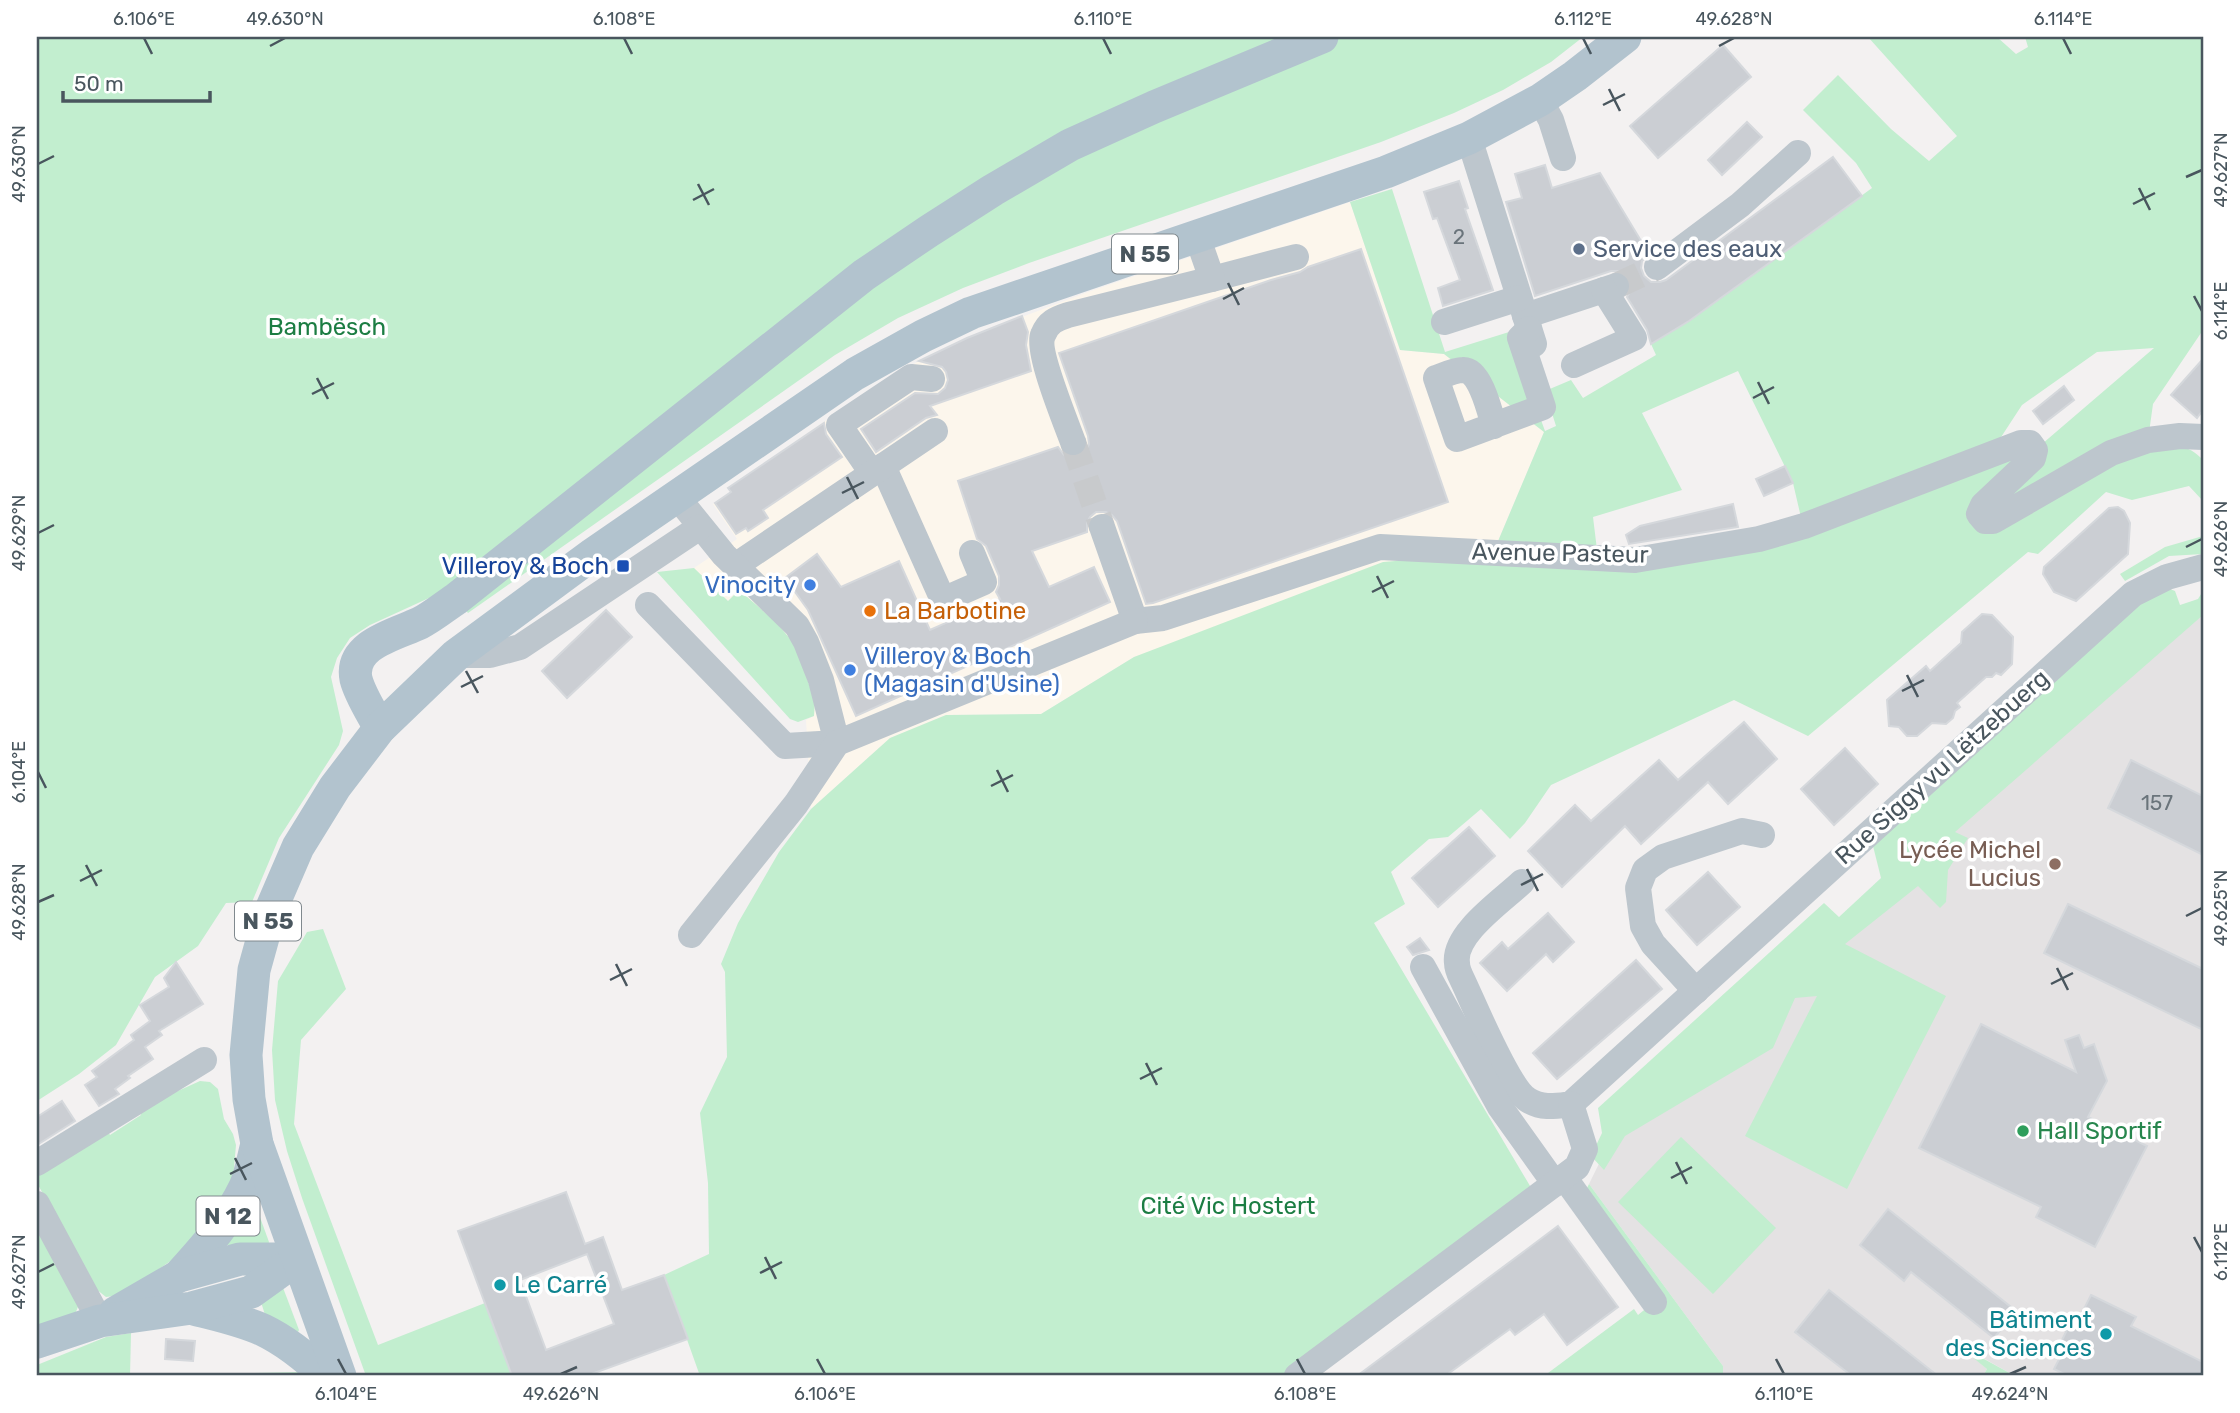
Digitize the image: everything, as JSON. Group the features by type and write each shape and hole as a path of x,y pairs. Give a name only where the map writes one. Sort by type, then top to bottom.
{"main road":[{"path":"380,728 356,679 356,664 363,653 377,641 422,622 456,599 864,275 993,190 1070,145 1322,37"},
{"name":"N 55","path":"257,1144 249,1099 246,1055 254,970 270,912 298,847 335,787 380,728 456,655 519,607 855,374 923,336 971,313 1386,172 1469,138 1540,100 1625,37"},
{"name":"N 12","path":"257,1144 340,1376"},
{"name":"N 12","path":"179,1276 211,1240 226,1218 245,1185 257,1144"},
{"name":"N 12","path":"100,1321 179,1276 240,1259 297,1259"},
{"name":"N 12","path":"37,1342 100,1321 191,1308 251,1292 297,1259"},
{"name":"N 12","path":"191,1308 235,1319 265,1331 310,1361 326,1376"}],"street":[{"path":"1540,100 1551,120 1563,158"},
{"path":"1469,138 1549,388"},
{"path":"1657,267 1740,205 1798,153"},
{"path":"1197,236 1212,279"},
{"path":"1073,442 1043,355 1041,337 1051,321 1296,257"},
{"path":"1444,322 1524,315 1610,288 1634,338 1574,365"},
{"path":"1494,426 1543,407 1520,338 1524,315"},
{"path":"932,379 911,377 839,425 878,470 943,600 984,582 972,553"},
{"path":"735,566 935,431"},
{"name":"Avenue Pasteur","path":"1135,621 1163,618 1380,547 1635,560 1759,539 1804,526 2021,443 2030,443 2035,450 2033,458 1983,505 1979,514 1985,521 1993,521 2111,453 2148,440 2180,436 2203,437"},
{"path":"677,497 735,566 788,617 806,642 821,680 837,743 796,804 691,935"},
{"path":"456,655 491,655 520,647 700,527"},
{"path":"648,605 785,746 837,743 1135,621 1102,527"},
{"name":"Rue Siggy vu Lëtzebuerg","path":"1571,1104 2133,594 2167,577 2203,567"},
{"path":"1696,991 1653,944 1643,926 1638,888 1645,870 1663,857 1742,831 1762,835"},
{"path":"1297,1376 1577,1167 1585,1149 1571,1104 1547,1107 1527,1100 1513,1084 1456,962 1460,943 1471,929 1522,882"},
{"path":"1423,967 1500,1107 1654,1302"},
{"path":"37,1163 204,1060"},
{"path":"37,1204 100,1321"}],"shaded area":[{"path":"1350,202 1400,350 1444,354 1544,432 1493,553 1134,657 1041,714 946,715 890,738 811,809 806,720 814,716 776,622 739,591 728,601 694,568 737,539 713,504 731,492 728,488 873,388 919,361 967,338 1088,292"},
{"name":"Lycée Michel Lucius","path":"2203,598 2203,1376 2015,1376 1960,1345 1987,1369 1983,1376 1723,1376 1723,1366 1589,1184 1616,1129"}],"green space":[{"name":"Bambësch","path":"37,37 1583,37 1551,62 1503,90 1454,113 1381,142 1029,263 963,288 898,318 835,355 468,613 456,599 429,598 370,625 350,638 337,658 331,677 343,731 339,745 279,838 252,902 226,903 198,946 155,977 116,1045 79,1074 37,1101"},
{"name":"Cité Vic Hostert","path":"1868,37 1997,37 2016,54 2028,47 2025,37 2203,37 2203,330 2153,404 2148,440 2185,447 2203,460 2203,501 2189,486 2132,500 2106,492 2038,554 2028,552 1808,736 1734,700 1551,785 1525,823 1510,839 1481,809 1448,837 1429,839 1391,872 1405,904 1374,923 1533,1191 1283,1376 700,1376 664,1275 709,1254 708,1183 700,1113 727,1057 725,972 721,964 738,923 779,852 811,809 890,738 946,715 1041,714 1134,657 1383,562 1493,553 1544,432 1444,354 1400,350 1350,202 1392,189 1445,352 1509,332 1545,431 1556,426 1545,391 1571,380 1583,398 1656,355 1651,344 1689,321 1872,188 1856,163 1803,110 1838,75 1891,129 1929,161 1957,136","holes":["2154,348 2035,450 1990,454 2022,405 2097,352","1738,371 1793,483 1803,526 1598,558 1593,517 1682,490 1642,413"]},
{"path":"2203,536 2203,554 2169,556 2125,581 2120,574 2165,547"},
{"path":"694,568 728,601 739,590 776,622 796,646 815,702 814,716 798,722 790,719 657,572"},
{"path":"2165,587 2175,591 2180,605 2198,599 2203,591 2203,615 1955,832 1968,838 1948,870 1946,902 1940,908 1918,886 1845,944 1946,996 1847,1189 1745,1136 1817,996 1795,998 1773,1048 1625,1136 1604,1170 1591,1156 1602,1133 1598,1108 1824,903 1839,917 1881,878 1872,842 2133,606"},
{"path":"323,929 346,989 301,1040 294,1124 378,1345 485,1303 512,1376 366,1376 302,1198 275,1100 272,1050 278,981 307,932"},
{"path":"200,1081 210,1082 218,1089 224,1119 236,1145 233,1179 227,1193 178,1256 121,1295 106,1297 96,1289 37,1183 37,1175 106,1128 110,1135 141,1115 138,1109"},
{"path":"1681,1137 1776,1228 1713,1294 1618,1202"},
{"path":"1589,1184 1723,1366 1723,1376 1544,1376 1634,1309 1638,1315 1654,1302 1580,1202"},
{"path":"253,1205 257,1209 268,1246 225,1245"},
{"path":"37,1223 80,1302 75,1314 37,1329"},
{"path":"282,1285 298,1332 267,1321 260,1299"},
{"path":"131,1333 130,1376 37,1376 37,1365 106,1337"},
{"path":"1955,1343 2015,1376 1983,1376 1987,1369"},
{"path":"303,1372 308,1376 211,1376 211,1374"}],"building":[{"path":"1723,45 1751,77 1658,158 1630,126"},
{"path":"1747,122 1762,137 1722,175 1708,160"},
{"path":"1833,157 1862,196 1689,321 1651,344 1647,330 1627,297 1631,290 1631,280 1620,271 1611,271 1535,296 1506,202 1522,198 1515,174 1545,165 1552,188 1600,173 1649,254 1642,261 1644,276 1651,282 1660,282"},
{"path":"1459,181 1468,208 1465,209 1493,290 1443,306 1438,288 1460,280 1437,218 1433,219 1424,192"},
{"path":"1361,249 1448,502 1146,604 1117,521 1106,512 1096,512 1087,523 1087,532 1032,551 1049,587 1094,567 1110,602 856,716 808,610 785,578 817,554 841,587 899,561 930,630 1000,599 996,592 999,576 986,546 977,539 958,481 1058,447 1064,455 1071,458 1086,451 1088,436 1059,353"},
{"path":"1022,316 1028,332 1026,345 1031,371 930,406 937,415 926,418 876,452 861,429 915,393 938,394 945,388 948,380 942,367 919,361"},
{"path":"2203,359 2203,410 2197,418 2171,395"},
{"path":"2064,386 2074,400 2043,424 2033,411"},
{"path":"824,423 826,434 842,457 763,510 768,518 748,531 746,528 736,534 715,503 731,492 728,488"},
{"path":"1785,466 1793,483 1764,496 1756,479"},
{"path":"1733,504 1738,527 1629,544 1626,535 1640,526"},
{"path":"2118,507 2124,511 2130,523 2128,554 2076,601 2054,592 2043,574 2044,567 2109,508"},
{"path":"606,610 632,637 567,698 542,671"},
{"path":"1982,614 1992,615 2013,637 2012,664 2001,675 1996,673 1992,677 1986,677 1957,703 1960,707 1946,724 1932,723 1917,736 1907,736 1899,727 1889,726 1887,700 1926,666 1930,671 1961,643 1962,632"},
{"path":"1744,722 1777,759 1728,804 1708,782 1641,844 1625,826 1562,887 1528,851 1575,805 1591,821 1659,760 1678,780"},
{"path":"1845,748 1878,784 1834,825 1801,789"},
{"path":"2131,760 2203,796 2203,855 2108,808"},
{"path":"1469,827 1495,856 1438,907 1412,878"},
{"path":"1708,872 1740,907 1697,945 1666,910"},
{"path":"2068,904 2203,969 2203,1030 2044,953"},
{"path":"1548,913 1574,942 1553,962 1546,954 1507,991 1480,963 1502,942 1508,949"},
{"path":"1420,938 1429,950 1413,955 1407,947"},
{"path":"1636,960 1662,989 1557,1079 1533,1053"},
{"path":"176,962 203,1004 159,1031 162,1035 145,1047 153,1059 128,1076 130,1078 115,1089 119,1094 99,1106 85,1085 97,1077 92,1071 134,1040 131,1035 150,1021 140,1005 169,987 164,978"},
{"name":"Hall Sportif","path":"1981,1024 2076,1072 2065,1040 2079,1035 2084,1048 2094,1044 2107,1081 2088,1117 2147,1146 2095,1247 2036,1217 2041,1207 1919,1148"},
{"path":"62,1101 75,1121 37,1145 37,1117"},
{"name":"Le Carré","path":"566,1192 585,1244 603,1237 622,1290 664,1275 688,1339 586,1376 512,1376 458,1231","holes":["587,1254 614,1324 546,1350 520,1280"]},
{"path":"1888,1209 2016,1311 1994,1338 1911,1272 1904,1281 1860,1245"},
{"path":"1558,1226 1618,1307 1567,1345 1544,1314 1515,1335 1510,1329 1445,1376 1357,1376"},
{"path":"1829,1290 1938,1376 1852,1376 1795,1332"},
{"name":"Bâtiment des Sciences","path":"2091,1295 2136,1317 2131,1326 2203,1362 2203,1376 2068,1376 2054,1369 2067,1344 2061,1342 2072,1320 2077,1323"},
{"path":"166,1339 195,1341 193,1361 165,1359"}],"tunnel":[{"path":"1616,286 1657,267"},
{"path":"1073,442 1102,527"}],"place":[{"name":"Service des eaux","path":"1579,249"},
{"name":"Villeroy & Boch","path":"623,566"},
{"name":"Vinocity","path":"810,585"},
{"name":"La Barbotine","path":"870,611"},
{"name":"Villeroy & Boch (Magasin d'Usine)","path":"850,670"},
{"name":"Lycée Michel Lucius","path":"2055,864"},
{"name":"Hall Sportif","path":"2023,1131"},
{"name":"Le Carré","path":"500,1285"},
{"name":"Bâtiment des Sciences","path":"2106,1334"}]}
